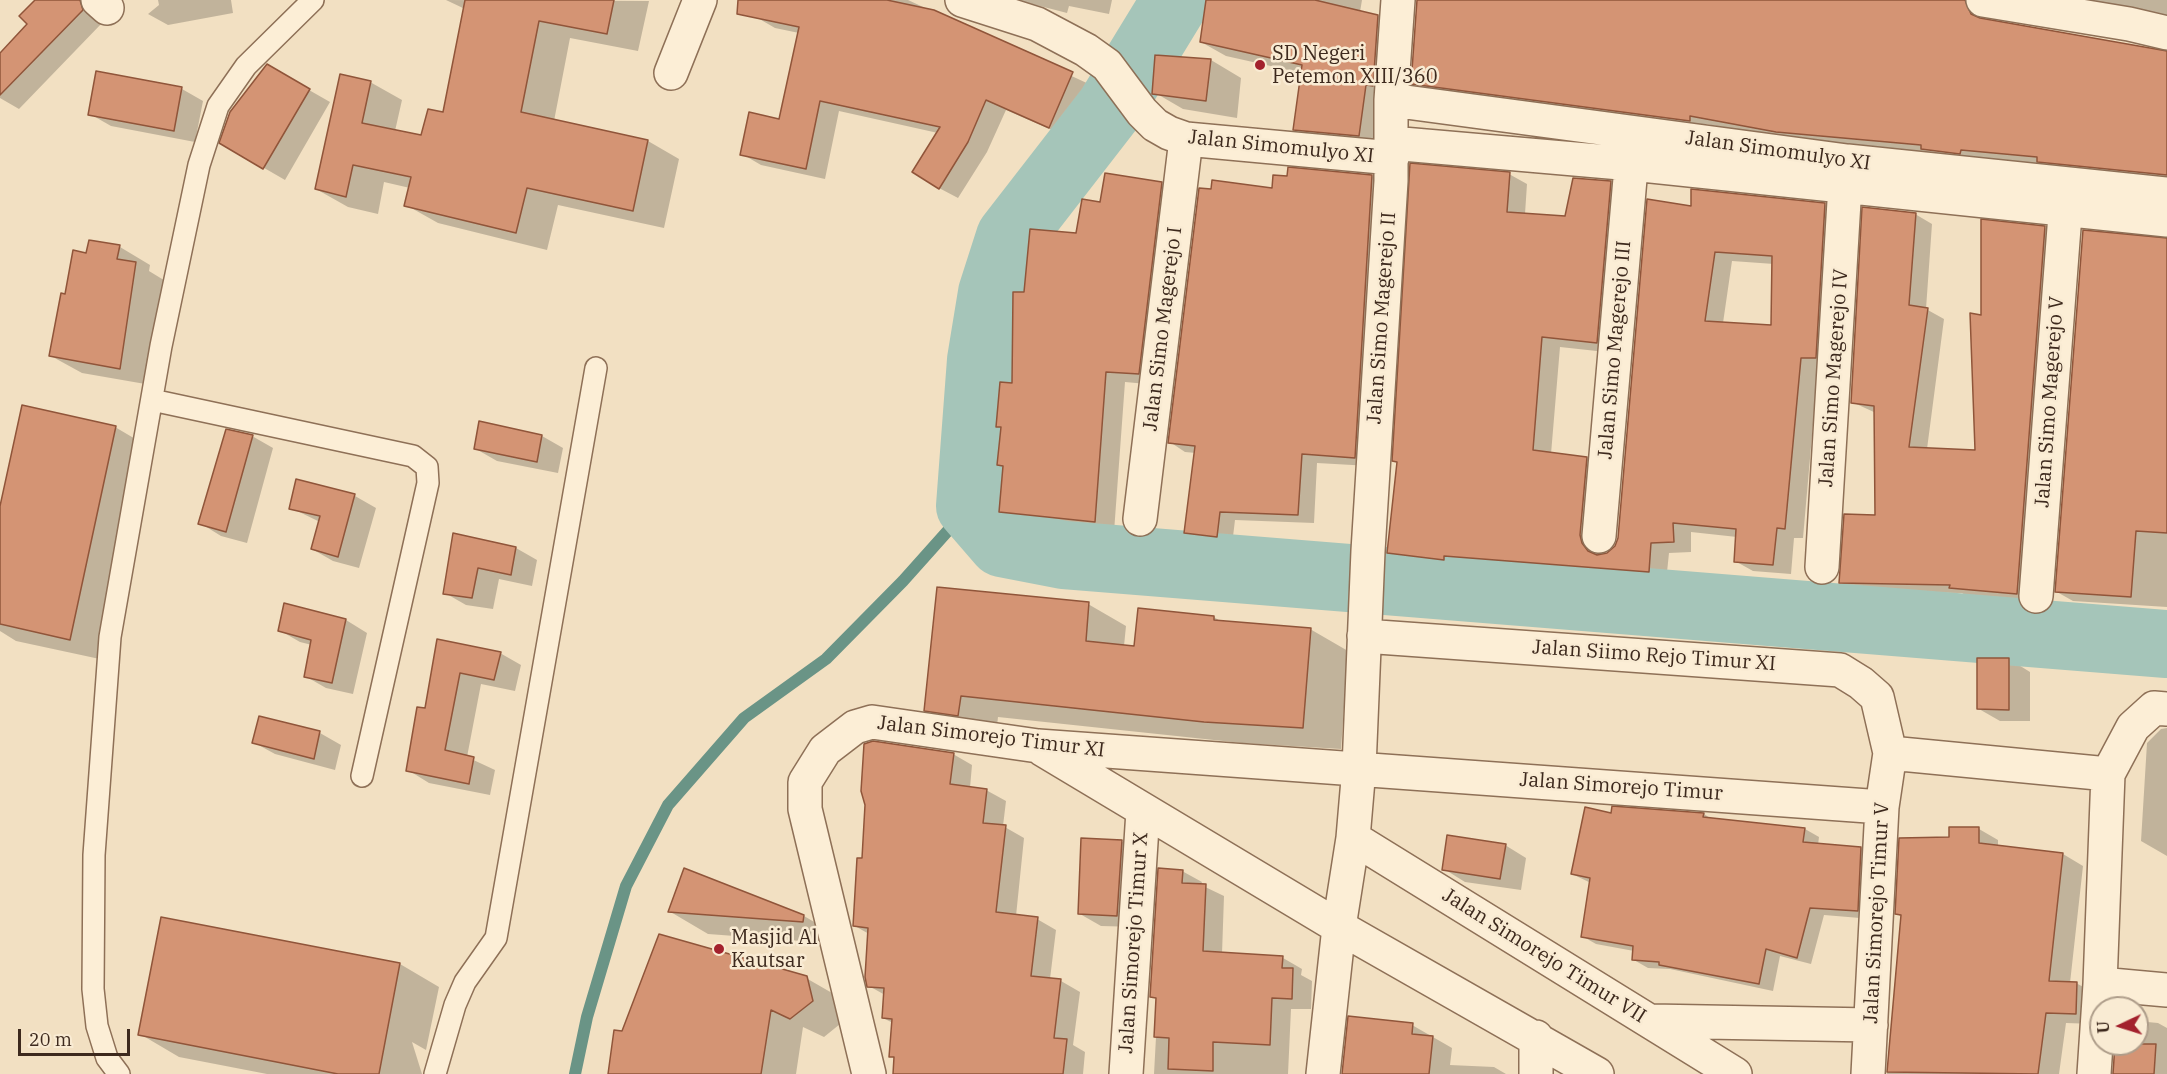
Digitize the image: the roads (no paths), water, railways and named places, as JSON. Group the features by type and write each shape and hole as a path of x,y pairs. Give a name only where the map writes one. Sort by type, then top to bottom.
{"street":[{"path":"671,73 700,0"},
{"name":"Jalan Simomulyo XI","path":"963,0 1037,24 1107,65 1142,112 1155,125 1186,138 1632,164 1740,161"},
{"name":"Jalan Simo Magerejo II","path":"1364,636 1392,151 1390,100 1398,0"},
{"path":"1983,0 2117,22 2167,33"},
{"name":"Jalan Simomulyo XI","path":"1390,100 1634,131 1740,161 1846,175 2066,197 2167,220"},
{"name":"Jalan Simo Magerejo III","path":"1599,536 1634,131"},
{"name":"Jalan Simo Magerejo I","path":"1140,519 1186,138"},
{"name":"Jalan Simo Magerejo IV","path":"1822,567 1846,175"},
{"name":"Jalan Simomulyo XI","path":"2066,197 2167,194"},
{"name":"Jalan Simo Magerejo V","path":"2036,596 2066,197"},
{"path":"1323,1074 1339,927 1353,838 1359,768 1364,636"},
{"name":"Jalan Siimo Rejo Timur XI","path":"1364,636 1840,670 1861,683 1876,697 1890,753"},
{"path":"2094,1074 2108,774 2138,721 2154,708 2167,709"},
{"name":"Jalan Simorejo Timur XI","path":"869,1074 805,809 805,782 811,768 825,750 855,728 872,722 1038,746 1359,768"},
{"name":"Jalan Simorejo Timur X","path":"1038,746 1339,927 1597,1074"},
{"path":"1890,753 2108,774"},
{"name":"Jalan Simorejo Timur V","path":"1868,1074 1882,807 1890,753"},
{"name":"Jalan Simorejo Timur","path":"1359,768 1882,807"},
{"name":"Jalan Simorejo Timur X","path":"1126,1074 1143,811"},
{"name":"Jalan Simorejo Timur VII","path":"1353,838 1735,1074"},
{"path":"2100,984 2167,990"},
{"path":"1650,1021 1871,1025"},
{"path":"1536,1038 1536,1074"}],"lane":[{"path":"118,1074 106,1058 97,1026 93,989 94,855 110,637 152,400 199,165 218,106 246,66 313,0"},
{"path":"435,1074 462,990 496,938 596,368"},
{"path":"152,400 413,456 427,467 428,483 362,776"}],"waterway":[{"path":"1176,0 1110,108 1010,237 992,293 981,360 970,506 1002,543 1064,555 2167,644"},
{"path":"575,1074 587,1017 626,886 668,805 744,718 826,659 903,581 970,506"}],"place":[{"name":"SD Negeri Petemon XIII/360","path":"1260,65"},
{"name":"Masjid Al Kautsar","path":"719,949"}]}
